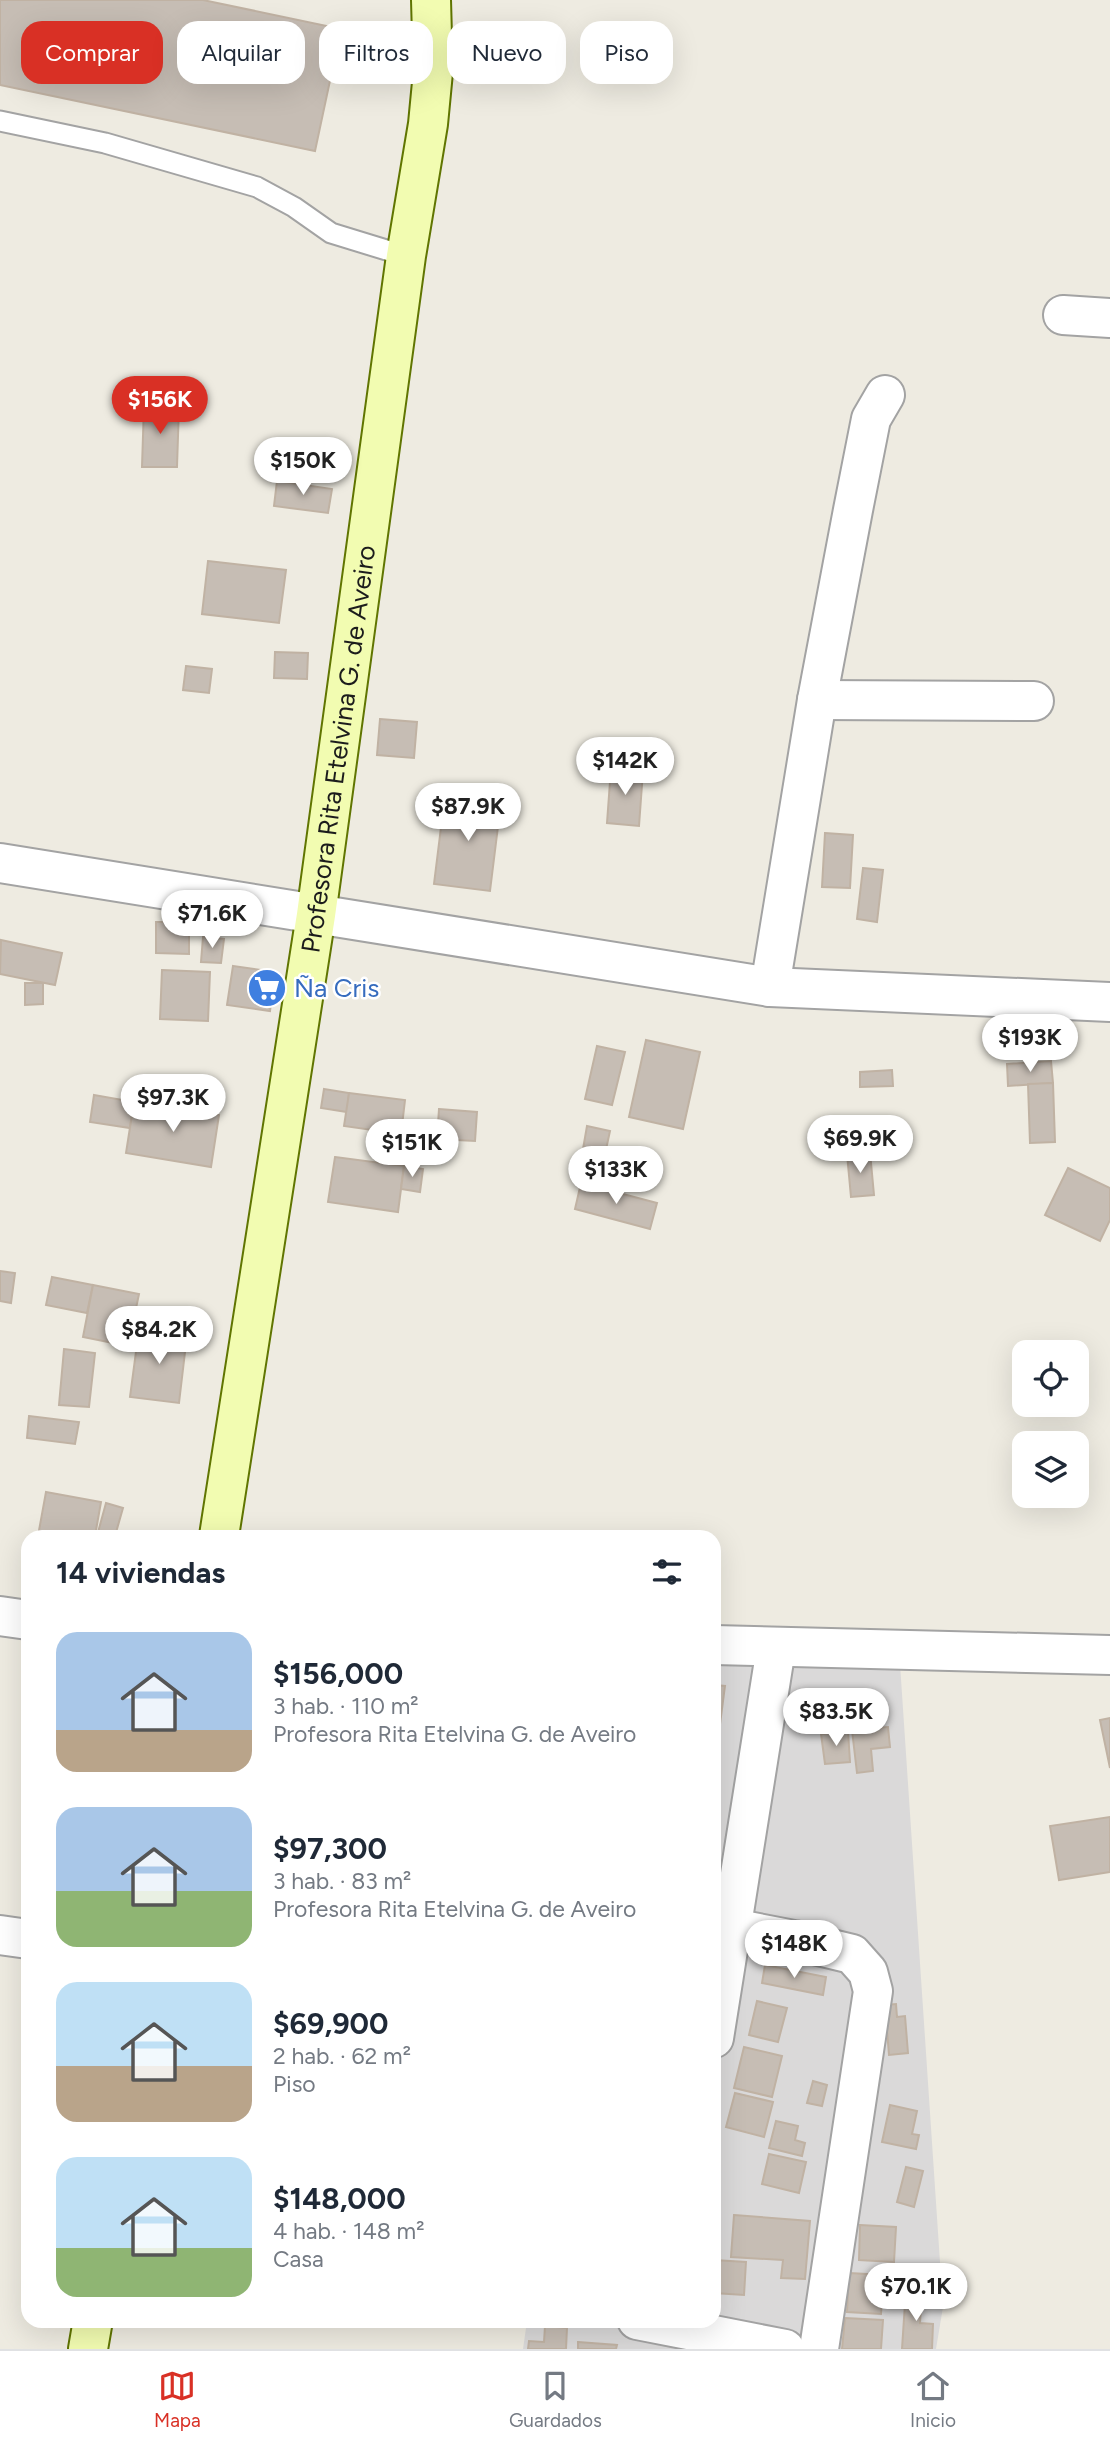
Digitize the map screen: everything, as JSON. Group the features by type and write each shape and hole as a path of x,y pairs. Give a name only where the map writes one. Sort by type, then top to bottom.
{"street":[{"name":"Profesora Rita Etelvina G. de Aveiro","path":"220,1530 316,915 406,256 428,124 433,72 431,0"},
{"path":"1063,315 1110,318"},
{"path":"770,987 817,700 871,419 885,395"},
{"path":"817,700 1034,701"},
{"path":"0,863 770,987 1110,1002"},
{"path":"0,1616 21,1619"},
{"path":"721,1645 1110,1655"},
{"path":"721,1995 776,1648"},
{"path":"732,1928 852,1954 868,1972 873,1991 819,2349"},
{"path":"0,1935 21,1938"},
{"path":"88,2349 92,2328"},
{"path":"660,2329 785,2349"}],"lane":[{"path":"0,121 105,143 257,187 331,233 406,256"}],"shaded area":[{"path":"721,1642 899,1649 943,2307 936,2349 523,2349 526,2328 721,2328"}],"building":[{"path":"0,0 203,0 303,21 177,21 177,84 305,84 305,21 319,24 319,84 329,84 315,151 0,85"},
{"path":"144,405 179,406 177,467 142,467"},
{"path":"277,481 332,489 328,513 274,506"},
{"path":"208,561 286,570 279,623 202,614"},
{"path":"275,652 308,653 307,679 274,678"},
{"path":"186,666 212,669 209,693 183,690"},
{"path":"380,719 417,722 414,758 377,755"},
{"path":"611,768 643,771 639,826 607,823"},
{"path":"445,795 501,802 490,891 434,884"},
{"path":"825,833 853,835 850,888 822,887"},
{"path":"863,868 883,870 877,922 857,919"},
{"path":"156,922 189,922 189,954 156,953"},
{"path":"203,937 224,939 221,963 201,962"},
{"path":"1,940 62,953 55,985 0,974"},
{"path":"233,966 275,972 270,1011 227,1005"},
{"path":"162,970 210,972 208,1021 160,1019"},
{"path":"25,983 43,983 43,1004 25,1005"},
{"path":"646,1040 700,1052 683,1129 629,1117"},
{"path":"597,1046 625,1052 612,1105 585,1099"},
{"path":"1051,1061 1053,1083 1008,1086 1007,1064"},
{"path":"892,1070 893,1086 860,1087 860,1072"},
{"path":"1053,1083 1055,1142 1030,1143 1028,1084"},
{"path":"324,1089 349,1093 347,1112 321,1108"},
{"path":"349,1093 405,1100 401,1134 344,1126"},
{"path":"94,1095 134,1102 130,1128 90,1122"},
{"path":"134,1102 219,1115 211,1167 126,1153"},
{"path":"439,1109 477,1112 475,1141 437,1139"},
{"path":"872,1116 875,1145 825,1150 822,1122"},
{"path":"587,1126 610,1131 605,1154 583,1149"},
{"path":"870,1152 874,1195 851,1197 847,1154"},
{"path":"335,1157 404,1166 398,1212 328,1202"},
{"path":"404,1166 423,1169 420,1192 401,1189"},
{"path":"1068,1168 1110,1188 1110,1220 1100,1241 1045,1215"},
{"path":"581,1183 657,1203 650,1229 575,1209"},
{"path":"0,1271 15,1273 11,1303 0,1301"},
{"path":"52,1277 93,1285 87,1313 46,1305"},
{"path":"93,1285 139,1294 128,1346 83,1337"},
{"path":"139,1329 187,1335 179,1403 130,1397"},
{"path":"64,1349 95,1353 89,1407 59,1405"},
{"path":"29,1416 79,1422 75,1444 27,1438"},
{"path":"46,1492 101,1502 96,1530 39,1530"},
{"path":"106,1503 123,1508 117,1530 99,1530"},
{"path":"721,1686 725,1686 721,1716"},
{"path":"1110,1718 1110,1768 1100,1720"},
{"path":"888,1727 890,1747 871,1749 873,1771 857,1773 852,1730"},
{"path":"848,1731 850,1762 825,1764 821,1734"},
{"path":"1110,1817 1110,1872 1059,1880 1050,1826"},
{"path":"765,1965 826,1977 823,1995 762,1983"},
{"path":"757,2001 787,2008 778,2042 749,2035"},
{"path":"896,2004 897,2017 905,2016 908,2053 889,2055 885,2005"},
{"path":"744,2047 782,2056 772,2097 734,2088"},
{"path":"813,2081 827,2085 822,2106 807,2103"},
{"path":"735,2093 773,2102 764,2137 726,2127"},
{"path":"890,2105 917,2111 912,2134 919,2135 916,2149 882,2142"},
{"path":"776,2121 798,2126 795,2140 805,2143 802,2156 769,2148"},
{"path":"769,2154 806,2162 799,2193 762,2184"},
{"path":"906,2167 923,2171 914,2207 897,2202"},
{"path":"734,2215 810,2221 805,2279 781,2278 783,2260 731,2257"},
{"path":"860,2225 896,2227 894,2262 859,2260"},
{"path":"721,2260 746,2262 744,2295 721,2293"},
{"path":"849,2273 884,2275 881,2314 847,2312"},
{"path":"906,2288 922,2289 920,2323 933,2324 932,2349 902,2349"},
{"path":"845,2318 883,2320 881,2349 842,2349"},
{"path":"545,2328 567,2328 566,2349 528,2349 529,2341 544,2342"},
{"path":"578,2342 617,2345 616,2349 578,2349"}],"place":[{"name":"Ña Cris","path":"267,988"}]}
